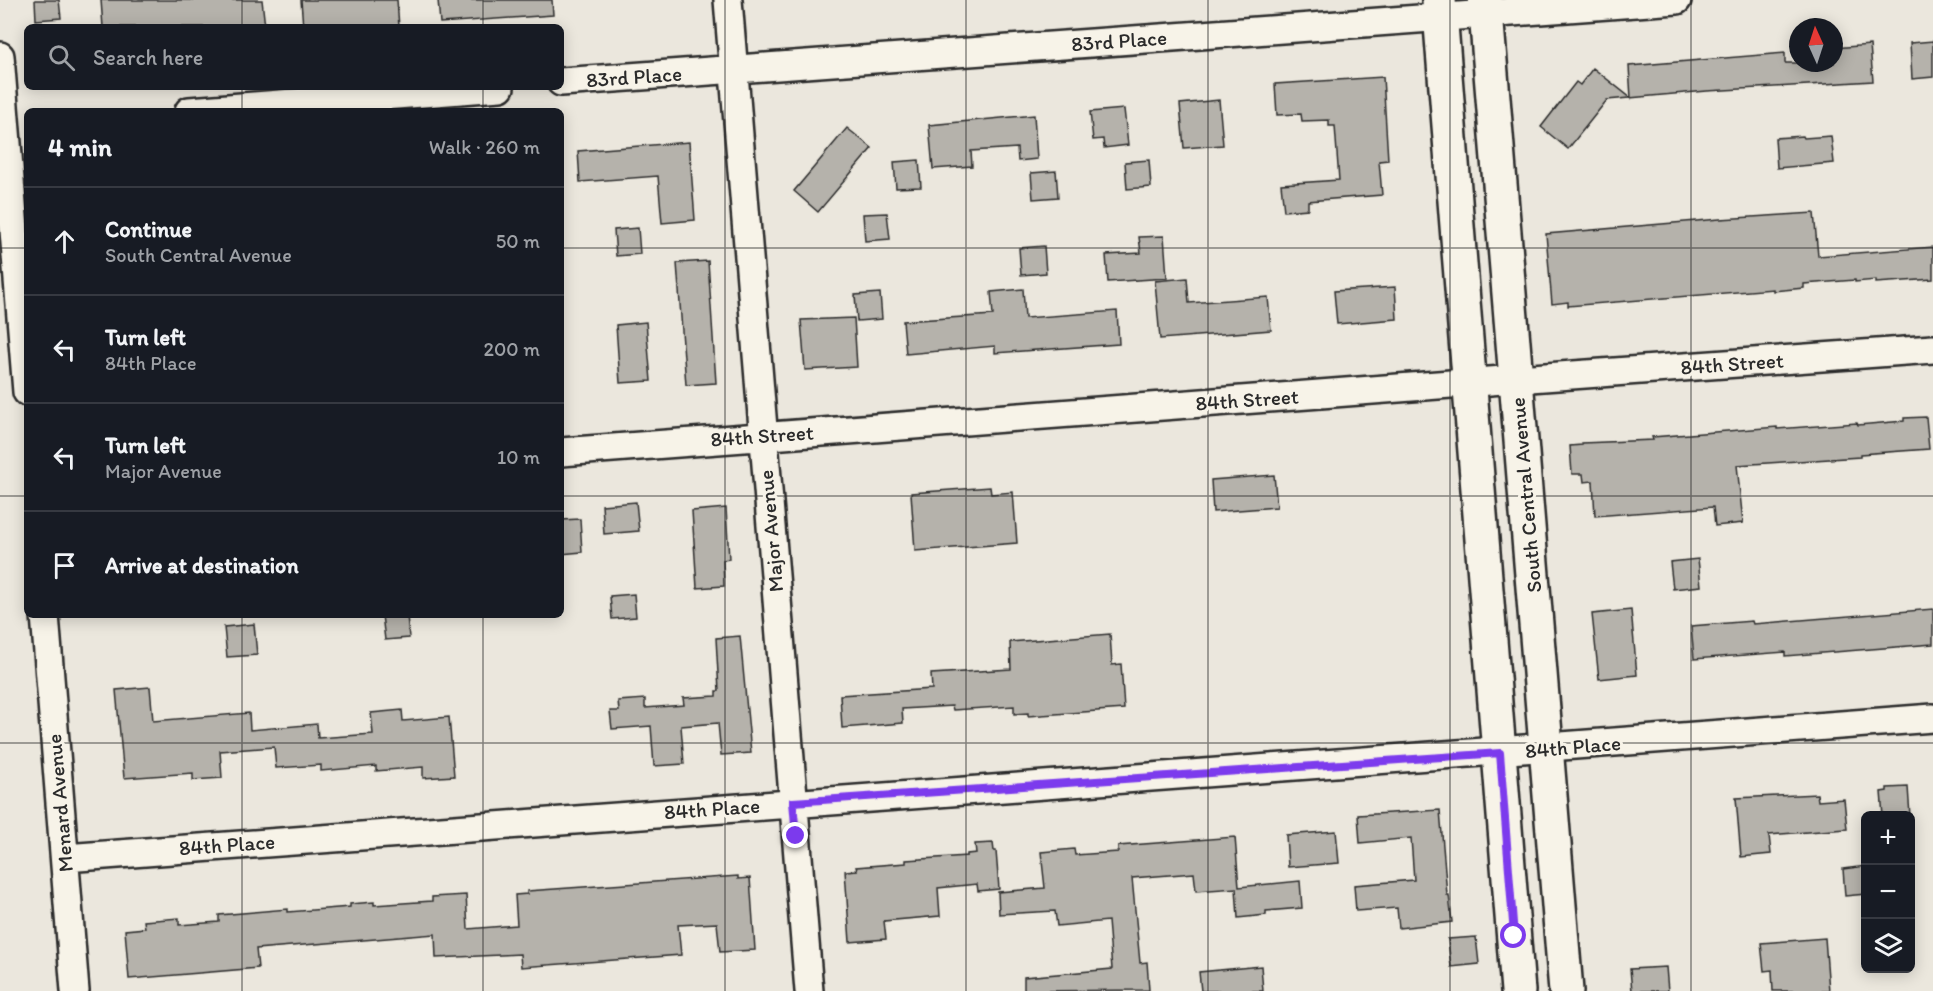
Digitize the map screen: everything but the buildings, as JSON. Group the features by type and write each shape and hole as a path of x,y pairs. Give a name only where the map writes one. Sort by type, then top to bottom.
{"street":[{"name":"Major Avenue","path":"728,0 809,991"},
{"name":"83rd Place","path":"564,82 1440,9 1677,0"},
{"name":"South Central Avenue","path":"1485,7 1566,991"},
{"path":"1440,9 1518,991"},
{"path":"0,56 16,124 24,319"},
{"path":"228,108 462,90"},
{"name":"84th Street","path":"564,452 1933,349"},
{"name":"Menard Avenue","path":"45,618 75,991"},
{"name":"84th Place","path":"64,858 793,802 1547,750 1933,718"}],"route":[{"path":"796,836 793,802 1500,753 1514,936"}]}
